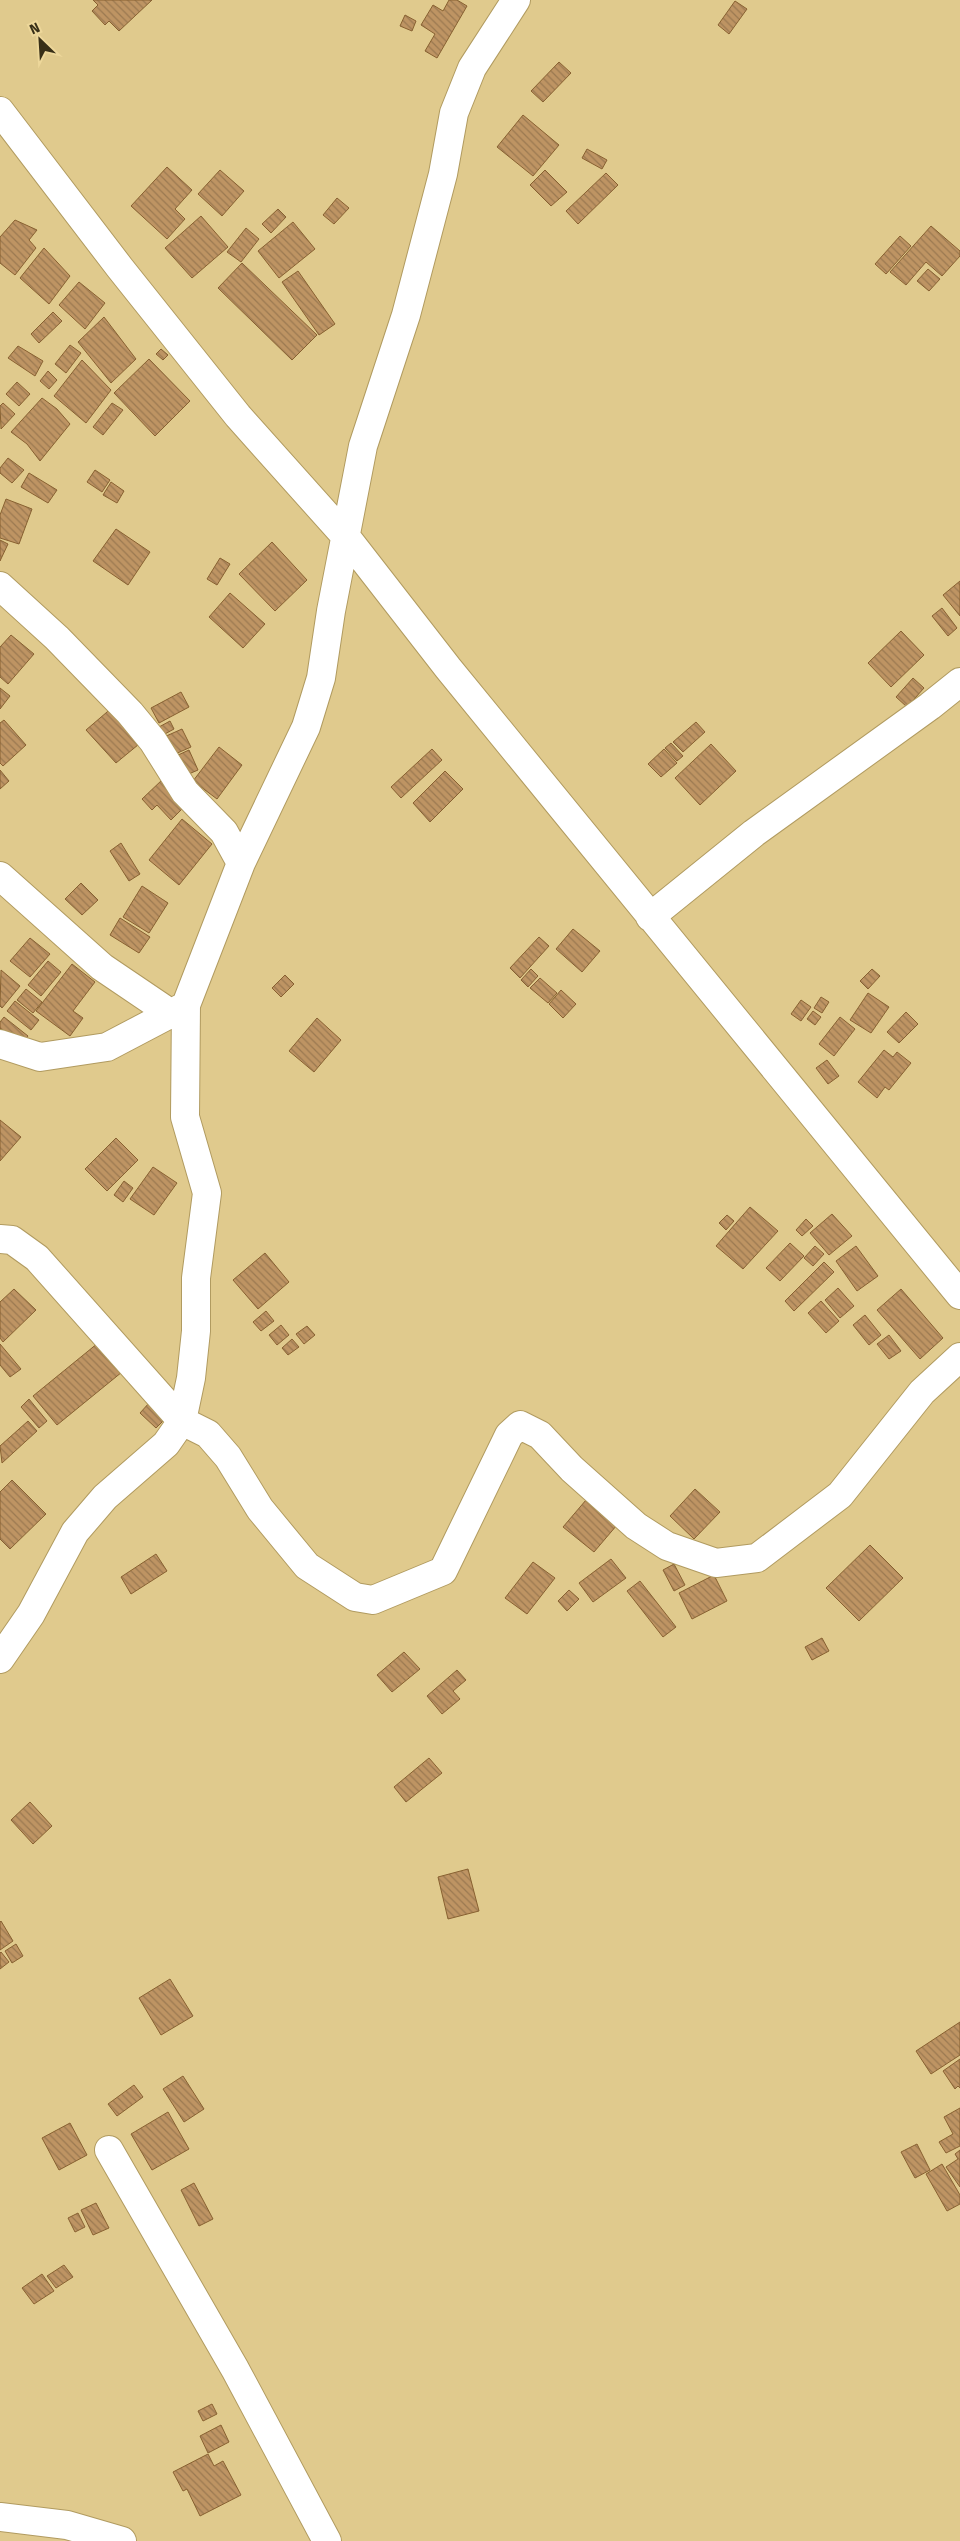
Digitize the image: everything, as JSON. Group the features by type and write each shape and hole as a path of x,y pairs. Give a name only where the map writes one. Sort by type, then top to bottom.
{"street":[{"path":"0,1659 31,1614 75,1532 105,1497 166,1444 182,1421 191,1378 196,1331 196,1278 207,1193 185,1117 178,1009 240,863 306,728 321,678 331,611 347,538 363,446 406,315 443,174 454,113 472,68 516,0"},
{"path":"0,111 120,268 238,416 347,538 448,668 960,1295"},
{"path":"0,586 50,632 130,712 153,741 185,792 224,832 240,863"},
{"path":"650,917 754,833 922,712 960,682"},
{"path":"0,876 102,967 178,1009"},
{"path":"0,1044 40,1056 108,1047 178,1009"},
{"path":"0,1239 12,1240 37,1258 182,1421 208,1434 228,1457 260,1510 307,1566 355,1597 373,1600 443,1571 509,1435 520,1425 540,1435 572,1469 636,1526 667,1546 716,1562 757,1558 840,1495 922,1392 960,1357"},
{"path":"109,2150 235,2369 327,2541"},
{"path":"0,2517 68,2525 122,2541"}],"building":[{"path":"93,0 152,0 119,31 109,21 105,25 92,11 98,5"},
{"path":"449,0 457,0 467,6 437,58 425,51 435,34 421,25 433,5 443,11"},
{"path":"735,1 747,9 729,34 718,25"},
{"path":"405,15 416,21 412,31 400,26"},
{"path":"559,62 571,73 543,102 531,91"},
{"path":"523,115 559,145 533,176 497,147"},
{"path":"587,149 607,160 602,169 582,158"},
{"path":"167,167 192,190 175,209 185,219 167,239 131,206"},
{"path":"220,170 244,191 222,216 198,194"},
{"path":"545,170 567,192 551,206 530,185"},
{"path":"606,173 618,185 578,224 566,211"},
{"path":"337,198 349,208 334,224 323,215"},
{"path":"278,209 286,217 271,233 262,224"},
{"path":"201,216 228,247 192,278 165,248"},
{"path":"15,220 37,230 29,240 36,248 15,275 0,263 0,237"},
{"path":"293,222 315,249 279,278 258,251"},
{"path":"931,226 960,251 960,256 942,276 926,262 906,285 890,272"},
{"path":"246,228 259,239 241,262 227,252"},
{"path":"900,236 911,246 886,274 875,264"},
{"path":"44,248 70,276 49,304 20,278"},
{"path":"242,263 317,335 292,360 218,288"},
{"path":"928,269 940,279 929,291 917,281"},
{"path":"298,271 335,324 319,335 282,282"},
{"path":"79,282 105,303 85,329 59,305"},
{"path":"53,312 62,321 39,343 31,334"},
{"path":"104,317 136,359 111,383 78,342"},
{"path":"70,345 81,353 66,373 55,364"},
{"path":"18,346 43,361 35,376 8,358"},
{"path":"161,349 168,355 163,360 156,354"},
{"path":"149,359 190,401 155,436 114,393"},
{"path":"82,360 111,390 86,423 54,396"},
{"path":"48,371 57,380 49,389 40,381"},
{"path":"17,382 30,394 19,406 6,394"},
{"path":"42,398 57,409 70,424 40,461 27,444 11,432"},
{"path":"3,403 15,414 1,429 0,406"},
{"path":"112,403 123,410 103,435 93,427"},
{"path":"8,458 24,470 12,483 0,473 0,468"},
{"path":"95,470 110,480 102,492 87,482"},
{"path":"29,473 57,490 48,503 21,487"},
{"path":"111,482 124,491 117,503 103,495"},
{"path":"6,499 32,509 19,544 0,538 0,515"},
{"path":"116,529 150,552 128,585 93,561"},
{"path":"0,540 8,544 0,561"},
{"path":"272,542 307,580 275,611 239,574"},
{"path":"220,558 230,564 217,585 207,579"},
{"path":"960,581 960,616 943,595"},
{"path":"230,593 265,624 243,648 209,617"},
{"path":"942,608 957,628 948,636 932,616"},
{"path":"901,631 924,655 891,687 868,663"},
{"path":"11,635 34,654 8,684 0,677 0,647"},
{"path":"913,678 924,688 907,707 896,697"},
{"path":"0,688 10,696 0,709"},
{"path":"181,692 189,707 159,723 151,708"},
{"path":"114,706 144,740 116,763 86,730"},
{"path":"4,720 26,745 3,766 0,763 0,723"},
{"path":"170,721 174,729 163,735 159,727"},
{"path":"696,722 705,732 683,752 673,742"},
{"path":"182,729 191,747 173,755 164,737"},
{"path":"671,743 683,756 677,761 665,748"},
{"path":"711,744 736,771 700,805 675,778"},
{"path":"219,747 242,765 217,799 193,781"},
{"path":"432,749 442,760 401,798 391,787"},
{"path":"664,749 677,763 661,777 648,764"},
{"path":"189,750 198,770 184,776 176,756"},
{"path":"0,770 9,781 0,789"},
{"path":"445,771 463,789 430,822 413,803"},
{"path":"163,779 187,804 171,820 157,805 152,810 142,799"},
{"path":"182,819 212,844 179,885 149,860"},
{"path":"121,843 140,874 129,881 110,851"},
{"path":"81,883 98,900 82,915 65,899"},
{"path":"142,886 168,903 149,933 123,917"},
{"path":"120,918 150,937 139,953 110,935"},
{"path":"573,929 600,951 582,972 556,949"},
{"path":"539,937 549,946 520,978 510,968"},
{"path":"30,938 50,954 30,977 10,961"},
{"path":"48,961 61,972 41,996 28,985"},
{"path":"72,964 95,982 73,1011 83,1018 70,1036 36,1011"},
{"path":"531,969 538,976 528,987 521,980"},
{"path":"872,969 880,976 868,989 860,981"},
{"path":"1,970 20,986 2,1008 0,1006"},
{"path":"285,975 294,984 281,997 272,988"},
{"path":"540,978 557,993 548,1003 530,988"},
{"path":"26,989 42,1002 33,1013 17,1000"},
{"path":"561,990 576,1004 563,1018 549,1004"},
{"path":"868,993 889,1007 871,1033 850,1020"},
{"path":"821,997 829,1002 822,1013 814,1008"},
{"path":"801,1000 811,1007 801,1021 791,1014"},
{"path":"15,1001 39,1020 31,1030 7,1011"},
{"path":"813,1011 821,1017 815,1025 807,1019"},
{"path":"906,1012 918,1024 899,1043 887,1032"},
{"path":"4,1017 28,1036 21,1045 0,1028 0,1022"},
{"path":"840,1017 855,1029 834,1056 819,1044"},
{"path":"317,1018 341,1040 314,1072 289,1051"},
{"path":"884,1050 893,1057 897,1052 911,1063 889,1090 885,1087 877,1098 858,1082"},
{"path":"827,1060 839,1076 828,1084 816,1068"},
{"path":"0,1120 21,1137 0,1161"},
{"path":"116,1138 138,1160 107,1191 85,1169"},
{"path":"153,1167 177,1183 154,1215 130,1199"},
{"path":"124,1181 133,1188 123,1202 114,1195"},
{"path":"750,1207 778,1231 743,1269 716,1246"},
{"path":"832,1214 852,1236 829,1255 810,1233"},
{"path":"727,1215 734,1221 726,1230 719,1223"},
{"path":"806,1219 813,1226 802,1236 796,1230"},
{"path":"790,1243 804,1256 780,1281 766,1268"},
{"path":"815,1246 824,1254 813,1266 804,1258"},
{"path":"856,1246 878,1276 857,1291 836,1261"},
{"path":"265,1253 289,1282 258,1309 233,1280"},
{"path":"824,1262 834,1272 794,1311 785,1301"},
{"path":"838,1288 854,1306 840,1318 825,1300"},
{"path":"14,1289 36,1310 3,1342 0,1338 0,1302"},
{"path":"901,1289 943,1338 920,1359 877,1310"},
{"path":"821,1301 839,1321 826,1333 808,1313"},
{"path":"266,1311 274,1321 261,1331 253,1322"},
{"path":"865,1315 881,1335 869,1345 853,1325"},
{"path":"281,1325 289,1335 277,1345 269,1335"},
{"path":"307,1326 315,1335 304,1344 296,1334"},
{"path":"889,1335 901,1351 889,1359 877,1344"},
{"path":"292,1339 299,1347 288,1355 282,1348"},
{"path":"98,1343 122,1372 57,1425 33,1396"},
{"path":"0,1344 21,1369 10,1377 0,1365"},
{"path":"29,1399 47,1421 39,1428 21,1407"},
{"path":"149,1403 166,1418 156,1428 140,1413"},
{"path":"28,1421 37,1431 2,1463 0,1446"},
{"path":"12,1480 46,1514 10,1549 0,1539 0,1492"},
{"path":"695,1489 720,1512 694,1539 670,1516"},
{"path":"586,1500 617,1525 594,1552 563,1527"},
{"path":"870,1545 903,1578 859,1621 826,1588"},
{"path":"156,1554 167,1571 131,1594 121,1577"},
{"path":"611,1559 626,1578 593,1602 579,1583"},
{"path":"533,1562 555,1578 527,1614 505,1598"},
{"path":"674,1564 685,1585 674,1591 663,1570"},
{"path":"714,1575 727,1601 692,1619 679,1593"},
{"path":"640,1581 676,1627 663,1637 627,1591"},
{"path":"569,1590 579,1599 567,1611 558,1601"},
{"path":"822,1638 829,1651 812,1660 805,1647"},
{"path":"404,1652 420,1669 392,1692 377,1675"},
{"path":"457,1670 466,1680 453,1691 460,1699 442,1714 427,1696"},
{"path":"429,1758 442,1773 406,1802 394,1787"},
{"path":"30,1802 52,1826 33,1844 11,1820"},
{"path":"468,1869 479,1911 448,1919 438,1877"},
{"path":"0,1922 13,1941 0,1950"},
{"path":"16,1944 23,1956 12,1963 5,1951"},
{"path":"0,1953 9,1962 0,1969"},
{"path":"170,1979 193,2016 161,2035 139,1998"},
{"path":"960,2022 960,2055 931,2074 916,2051"},
{"path":"960,2059 960,2088 958,2086 955,2089 943,2071"},
{"path":"183,2076 204,2109 184,2122 163,2089"},
{"path":"134,2085 143,2097 117,2116 108,2104"},
{"path":"960,2108 960,2146 946,2153 939,2142 953,2134 944,2117"},
{"path":"168,2112 189,2149 152,2170 131,2134"},
{"path":"70,2123 87,2155 59,2170 42,2138"},
{"path":"917,2144 930,2170 915,2178 901,2152"},
{"path":"960,2150 960,2187 946,2167 958,2159 955,2154"},
{"path":"942,2164 960,2195 960,2204 947,2211 926,2174"},
{"path":"194,2183 213,2219 199,2226 181,2190"},
{"path":"96,2203 109,2228 93,2235 81,2210"},
{"path":"78,2213 85,2227 75,2232 68,2218"},
{"path":"64,2265 73,2277 56,2288 47,2276"},
{"path":"42,2274 54,2291 34,2304 22,2288"},
{"path":"212,2404 217,2414 203,2421 198,2411"},
{"path":"221,2425 229,2442 208,2453 200,2436"},
{"path":"208,2454 214,2466 223,2461 241,2495 200,2516 187,2489 183,2491 173,2472"}]}
